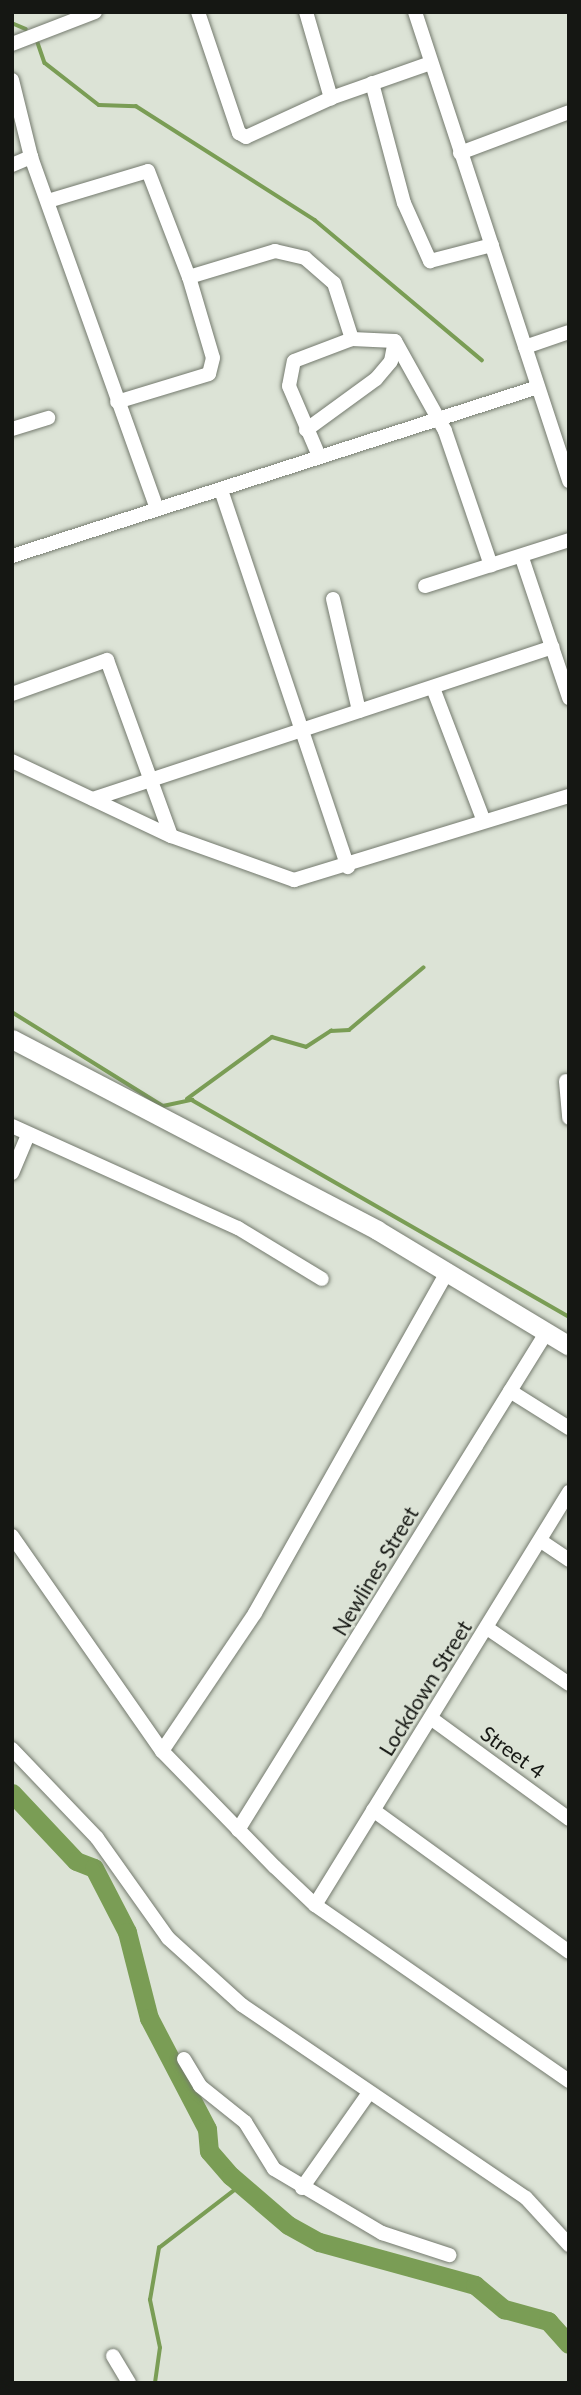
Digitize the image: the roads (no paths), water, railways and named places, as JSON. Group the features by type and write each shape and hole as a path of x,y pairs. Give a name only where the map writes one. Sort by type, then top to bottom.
{"street":[{"path":"12,44 95,12"},
{"path":"198,12 239,133 254,137 331,97 431,64"},
{"path":"306,12 331,97"},
{"path":"415,12 569,481"},
{"path":"12,80 31,157 157,508"},
{"path":"372,83 404,203 430,261 492,245"},
{"path":"460,153 569,112"},
{"path":"12,165 31,157"},
{"path":"48,201 148,171 189,277 213,358 209,374 117,402"},
{"path":"189,277 275,251 305,258 334,283 352,340"},
{"path":"525,347 569,332"},
{"path":"319,456 306,430 288,371 294,362 352,340 395,341"},
{"path":"395,341 439,419 491,565"},
{"path":"306,430 376,379 391,361 395,341"},
{"path":"12,556 538,387"},
{"path":"12,429 48,418"},
{"path":"221,490 299,733 348,867"},
{"path":"425,586 522,558 569,540"},
{"path":"522,558 569,698"},
{"path":"333,599 359,711"},
{"path":"93,799 299,733 552,647"},
{"path":"12,694 107,660 154,780 171,836"},
{"path":"433,688 483,819"},
{"path":"12,761 171,836 285,879 348,867 483,819 568,799"},
{"path":"12,1039 448,1271 569,1346"},
{"path":"566,1080 569,1118"},
{"path":"12,1126 238,1228 322,1279"},
{"path":"12,1173 28,1135"},
{"path":"162,1751 255,1613 448,1271"},
{"name":"Newlines Street","path":"238,1830 546,1333"},
{"path":"510,1391 569,1428"},
{"name":"Lockdown Street","path":"315,1905 569,1492"},
{"path":"12,1536 162,1751 238,1830 315,1905 569,2081"},
{"path":"541,1541 569,1560"},
{"path":"487,1628 569,1684"},
{"name":"Street 4","path":"432,1718 569,1819"},
{"path":"12,1749 97,1839 167,1938 242,2005 368,2094 526,2198 569,2245"},
{"path":"373,1810 569,1952"},
{"path":"184,2059 200,2086 245,2122 274,2169 382,2233 449,2255"},
{"path":"302,2188 368,2094"},
{"path":"113,2356 129,2383"}],"waterway":[{"path":"12,23 26,29"},
{"path":"37,40 45,63 99,105 136,106 315,220 482,360"},
{"path":"187,1099 272,1037 306,1047 331,1031 349,1030 423,968"},
{"path":"12,1012 163,1106 192,1100 569,1317"},
{"path":"12,1793 76,1861 94,1868 127,1932 149,2018 207,2129 209,2151 231,2176 288,2225 319,2242 475,2285 504,2309 548,2321 569,2344"},
{"path":"155,2383 160,2348 150,2300 159,2248 241,2185"}]}
